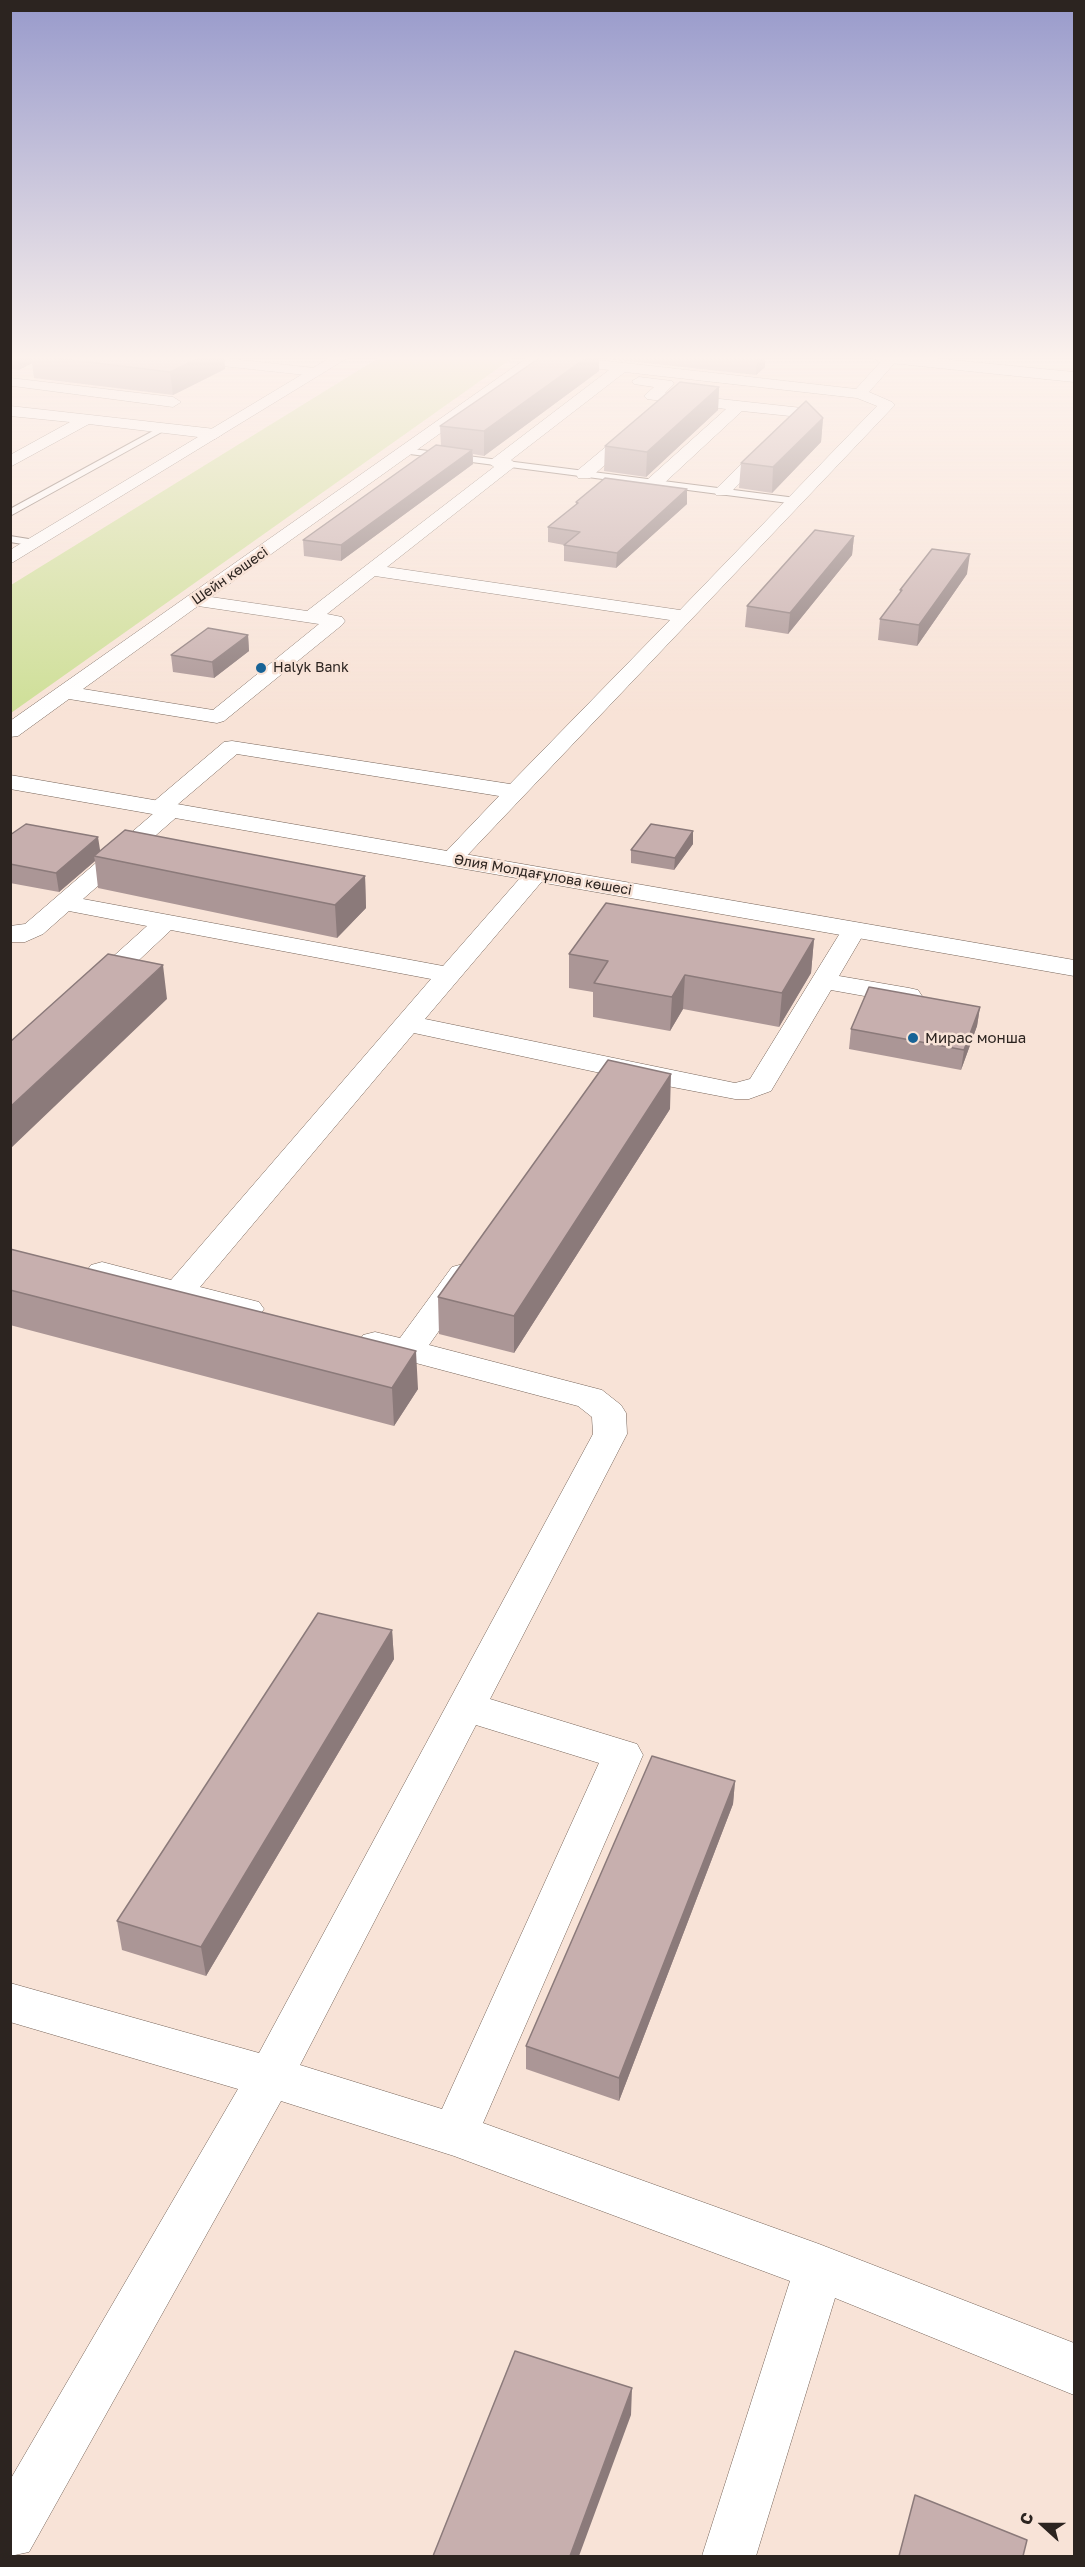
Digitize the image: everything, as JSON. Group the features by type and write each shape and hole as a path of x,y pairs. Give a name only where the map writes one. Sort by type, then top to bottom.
{"street":[{"path":"10,558 144,477"},
{"name":"Шейн көшесі","path":"10,731 369,477"},
{"path":"311,618 486,477"},
{"path":"654,483 661,477"},
{"path":"722,491 737,477"},
{"path":"451,859 819,477"},
{"path":"373,570 685,616"},
{"path":"65,692 217,717 335,621 195,600"},
{"path":"10,934 25,934 65,903 232,747 516,792"},
{"name":"Әлия Молдағұлова көшесі","path":"10,782 1074,968"},
{"path":"179,1291 536,874"},
{"path":"65,903 449,975"},
{"path":"80,1001 166,922"},
{"path":"409,1024 610,1067 749,1092 761,1085 854,930"},
{"path":"824,981 938,1002"},
{"path":"590,1095 610,1067"},
{"path":"408,1351 482,1247"},
{"path":"67,1264 282,1318"},
{"path":"10,2533 270,2077 610,1434 609,1413 590,1398 339,1333"},
{"path":"454,2133 623,1755 465,1706"},
{"path":"10,2002 454,2133 819,2268 1074,2369"},
{"path":"729,2556 819,2268"}],"lane":[{"path":"10,513 76,477"},
{"path":"606,477 796,501"},
{"path":"10,540 35,543"}],"green space":[{"path":"186,477 345,477 11,713 11,585"}],"building":[{"path":"391,477 435,477 341,545 303,540"},
{"path":"605,478 687,489 617,553 564,545 580,532 548,527"},
{"path":"815,530 854,536 790,613 747,606"},
{"path":"932,549 970,554 919,625 880,619 902,590 900,590"},
{"path":"208,628 248,635 212,662 171,655"},
{"path":"26,824 98,837 56,873 10,864 10,835"},
{"path":"651,824 693,831 675,858 631,850"},
{"path":"125,830 365,876 335,905 94,856"},
{"path":"606,903 814,939 782,993 685,975 672,997 594,983 608,961 569,954"},
{"path":"108,954 163,965 10,1107 10,1042"},
{"path":"869,987 980,1007 964,1050 851,1029"},
{"path":"608,1060 671,1074 514,1316 438,1297"},
{"path":"10,1249 416,1351 392,1388 10,1290"},
{"path":"318,1613 392,1630 201,1947 117,1921"},
{"path":"652,1756 735,1781 619,2078 526,2046"},
{"path":"515,2351 632,2388 570,2556 433,2556"},
{"path":"915,2495 1027,2540 1023,2556 899,2556"}],"place":[{"name":"Halyk Bank","path":"261,668"},
{"name":"Мирас монша","path":"913,1038"}]}
